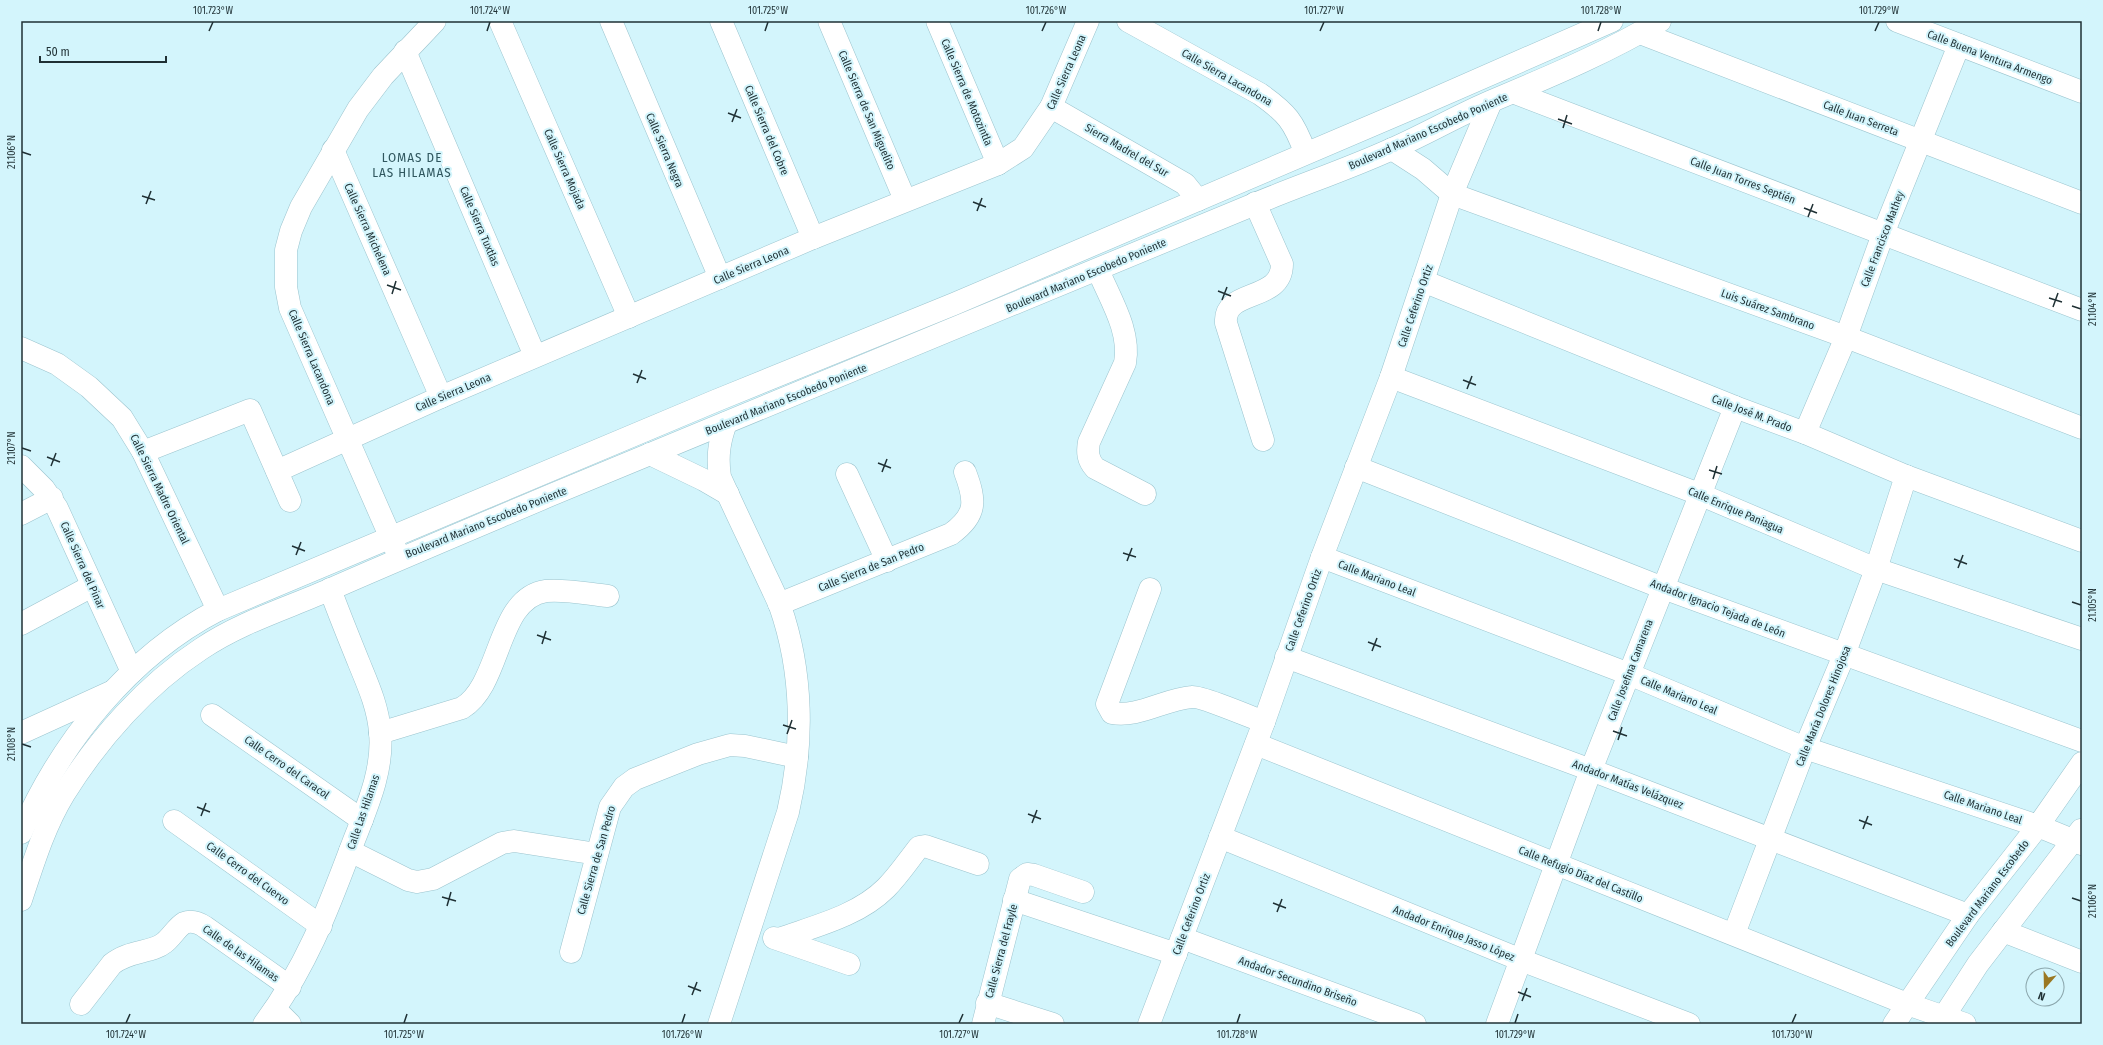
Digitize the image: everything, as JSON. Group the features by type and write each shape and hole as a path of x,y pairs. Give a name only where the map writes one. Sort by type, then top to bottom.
{"street":[{"name":"Calle Sierra Lacandona","path":"400,558 290,308 286,287 286,250 291,231 301,207 358,109 383,76 435,21"},
{"name":"Calle Sierra Mojada","path":"500,21 629,318"},
{"name":"Calle Sierra Negra","path":"610,21 720,278"},
{"name":"Calle Sierra del Cobre","path":"721,21 813,238"},
{"name":"Calle Sierra de San Miguelito","path":"829,21 905,200"},
{"name":"Calle Sierra de Motozintla","path":"937,21 998,164"},
{"name":"Calle Sierra Leona","path":"277,471 441,396 629,318 813,238 998,164 1023,148 1051,107 1088,21"},
{"name":"Calle Sierra Lacandona","path":"1128,21 1260,94 1276,105 1288,116 1296,130 1305,152"},
{"name":"Boulevard Mariano Escobedo Poniente","path":"21,833 37,798 53,770 113,691 132,672 172,638 195,622 218,610 715,401 954,304 1198,200 1305,152 1434,99 1612,21"},
{"name":"Boulevard Mariano Escobedo Poniente","path":"21,900 47,828 64,795 109,732 135,704 201,648 251,622 400,558 964,326 1255,203 1392,149 1491,102 1516,93 1640,33 1660,21"},
{"name":"Calle Buena Ventura Armengo","path":"1897,21 2082,92"},
{"name":"Calle Juan Serreta","path":"1640,33 2082,203"},
{"name":"Calle Francisco Mathey","path":"1805,433 1846,338 1883,234 1959,45"},
{"name":"Calle Sierra Tuxtlas","path":"405,51 535,356"},
{"name":"Calle Juan Torres Septién","path":"1516,93 2082,310"},
{"name":"Calle Ceferino Ortiz","path":"1152,1023 1179,946 1256,744 1322,557 1391,377 1452,194 1491,102"},
{"name":"Sierra Madrel del Sur","path":"1051,107 1185,184 1198,200"},
{"path":"1392,149 1423,169 1452,194"},
{"name":"Calle Sierra Michelena","path":"333,150 441,396"},
{"name":"Luis Suárez Sambrano","path":"1452,194 1846,338 2082,428"},
{"path":"1255,203 1282,264 1282,273 1272,287 1235,303 1228,309 1225,315 1226,323 1263,440"},
{"path":"1098,270 1124,334 1127,350 1124,363 1089,442 1087,452 1090,462 1095,468 1145,494"},
{"name":"Calle José M. Prado","path":"1423,281 1735,407 1805,433 1906,476 2082,541"},
{"path":"954,304 964,326"},
{"name":"Calle Sierra Madre Oriental","path":"21,348 57,364 89,387 122,418 143,452 218,610"},
{"name":"Calle Enrique Paniagua","path":"1391,377 1699,494 1876,569 2082,639"},
{"name":"Calle Josefina Camarena","path":"1497,1024 1591,770 1699,494 1735,407"},
{"path":"143,452 250,410 290,501"},
{"path":"720,1023 788,812 795,782 799,719 796,673 787,629 779,604 720,477 717,458 719,440 726,423"},
{"path":"650,454 704,480 728,494"},
{"name":"Calle Sierra del Pinar","path":"21,466 52,498 132,672"},
{"name":"Andador Ignacio Tejada de León","path":"1356,467 1662,588 2082,741"},
{"name":"Calle Sierra de San Pedro","path":"779,604 950,534 961,526 972,509 972,491 965,472"},
{"path":"847,474 887,561"},
{"name":"Calle María Dolores Hinojosa","path":"1734,934 1805,748 1844,655 1876,569 1906,476"},
{"path":"21,514 52,498"},
{"name":"Calle Mariano Leal","path":"1322,557 1629,674 1805,748 2038,826 2079,838"},
{"path":"21,624 92,586"},
{"name":"Calle Las Hilamas","path":"277,1019 290,988 321,926 362,820 378,768 380,733 374,701 330,589"},
{"path":"1150,589 1107,704 1112,713 1123,715 1179,698 1194,696 1264,722"},
{"path":"380,733 462,708 471,703 484,683 513,614 523,603 534,596 546,591 608,596"},
{"name":"Andador Matías Velázquez","path":"1286,657 1591,770 1968,915"},
{"path":"21,733 81,704 113,691"},
{"name":"Calle Cerro del Caracol","path":"212,714 362,820"},
{"name":"Calle Refugio Díaz del Castillo","path":"1256,744 1556,865 1734,934 1907,1004 1942,1020"},
{"name":"Calle Sierra de San Pedro","path":"571,952 610,807 624,787 635,779 698,754 730,745 745,746 797,757"},
{"name":"Boulevard Mariano Escobedo","path":"1894,1024 1968,915 2038,826 2082,763"},
{"name":"Calle Cerro del Cuervo","path":"174,821 321,926"},
{"name":"Andador Enrique Jasso López","path":"1220,837 1521,960 1689,1024"},
{"path":"1965,1024 1942,1020 2003,931 2079,838"},
{"path":"350,851 408,880 417,882 433,879 497,846 514,841 597,854"},
{"path":"779,939 857,910 886,888 919,847 925,846 978,864"},
{"name":"Calle Sierra del Frayle","path":"985,1014 1020,879 1027,874 1034,875 1083,892"},
{"name":"Andador Secundino Briseño","path":"1014,900 1179,946 1415,1024"},
{"name":"Calle de las Hilamas","path":"82,1004 118,959 126,955 163,944 184,923 190,922 198,923 205,927 290,988"},
{"path":"749,930 779,939 848,964"},
{"path":"2003,931 2082,962"},
{"path":"985,1014 1054,1024"}],"district":[{"name":"LOMAS DE LAS HILAMAS","path":"412,164"}]}
